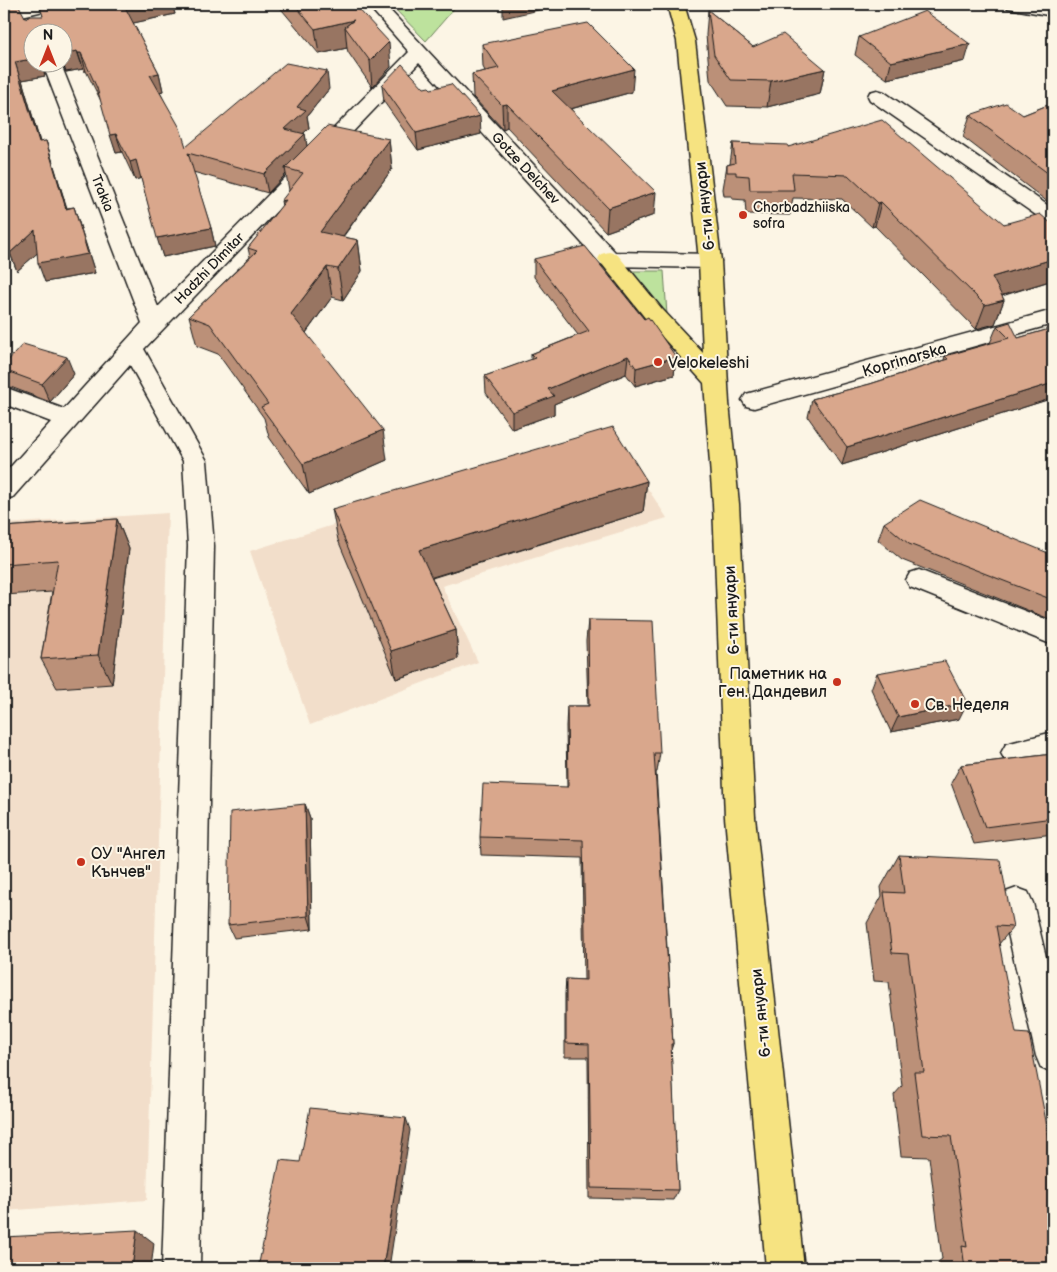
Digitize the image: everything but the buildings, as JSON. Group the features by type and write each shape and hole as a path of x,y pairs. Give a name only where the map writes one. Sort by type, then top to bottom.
{"main road":[{"path":"676,4 686,40"},
{"path":"686,40 696,6"},
{"name":"6-ти януари","path":"686,40 710,261 716,381 726,504 740,817 785,1268"},
{"path":"609,259 654,314 716,381"}],"street":[{"path":"4,15 31,12 51,4"},
{"name":"Gotze Delchev","path":"375,4 609,259"},
{"path":"1014,4 1053,12"},
{"name":"Hadzhi Dimitar","path":"4,490 154,324 419,52"},
{"name":"Trakia","path":"55,72 154,324"},
{"path":"877,96 1053,218"},
{"path":"609,259 710,261"},
{"name":"Koprinarska","path":"754,400 1053,317"},
{"path":"132,348 195,461 201,546 181,1268"},
{"path":"4,395 68,419"},
{"path":"919,580 1053,634"},
{"path":"1016,753 1053,745"},
{"path":"1017,903 1053,1056"}],"shaded area":[{"path":"614,437 667,518 442,586 478,662 310,725 250,551"},
{"name":"ОУ \"Ангел Кънчев\"","path":"168,513 147,1200 4,1211 4,524"}],"green space":[{"path":"390,4 458,4 426,41"},
{"path":"626,271 664,271 667,315"}],"place":[{"name":"Chorbadzhiiska sofra","path":"743,215"},
{"name":"Velokeleshi","path":"658,362"},
{"name":"Паметник на Ген. Дандевил","path":"837,682"},
{"name":"Св. Неделя","path":"915,704"},
{"name":"ОУ \"Ангел Кънчев\"","path":"81,862"}]}
